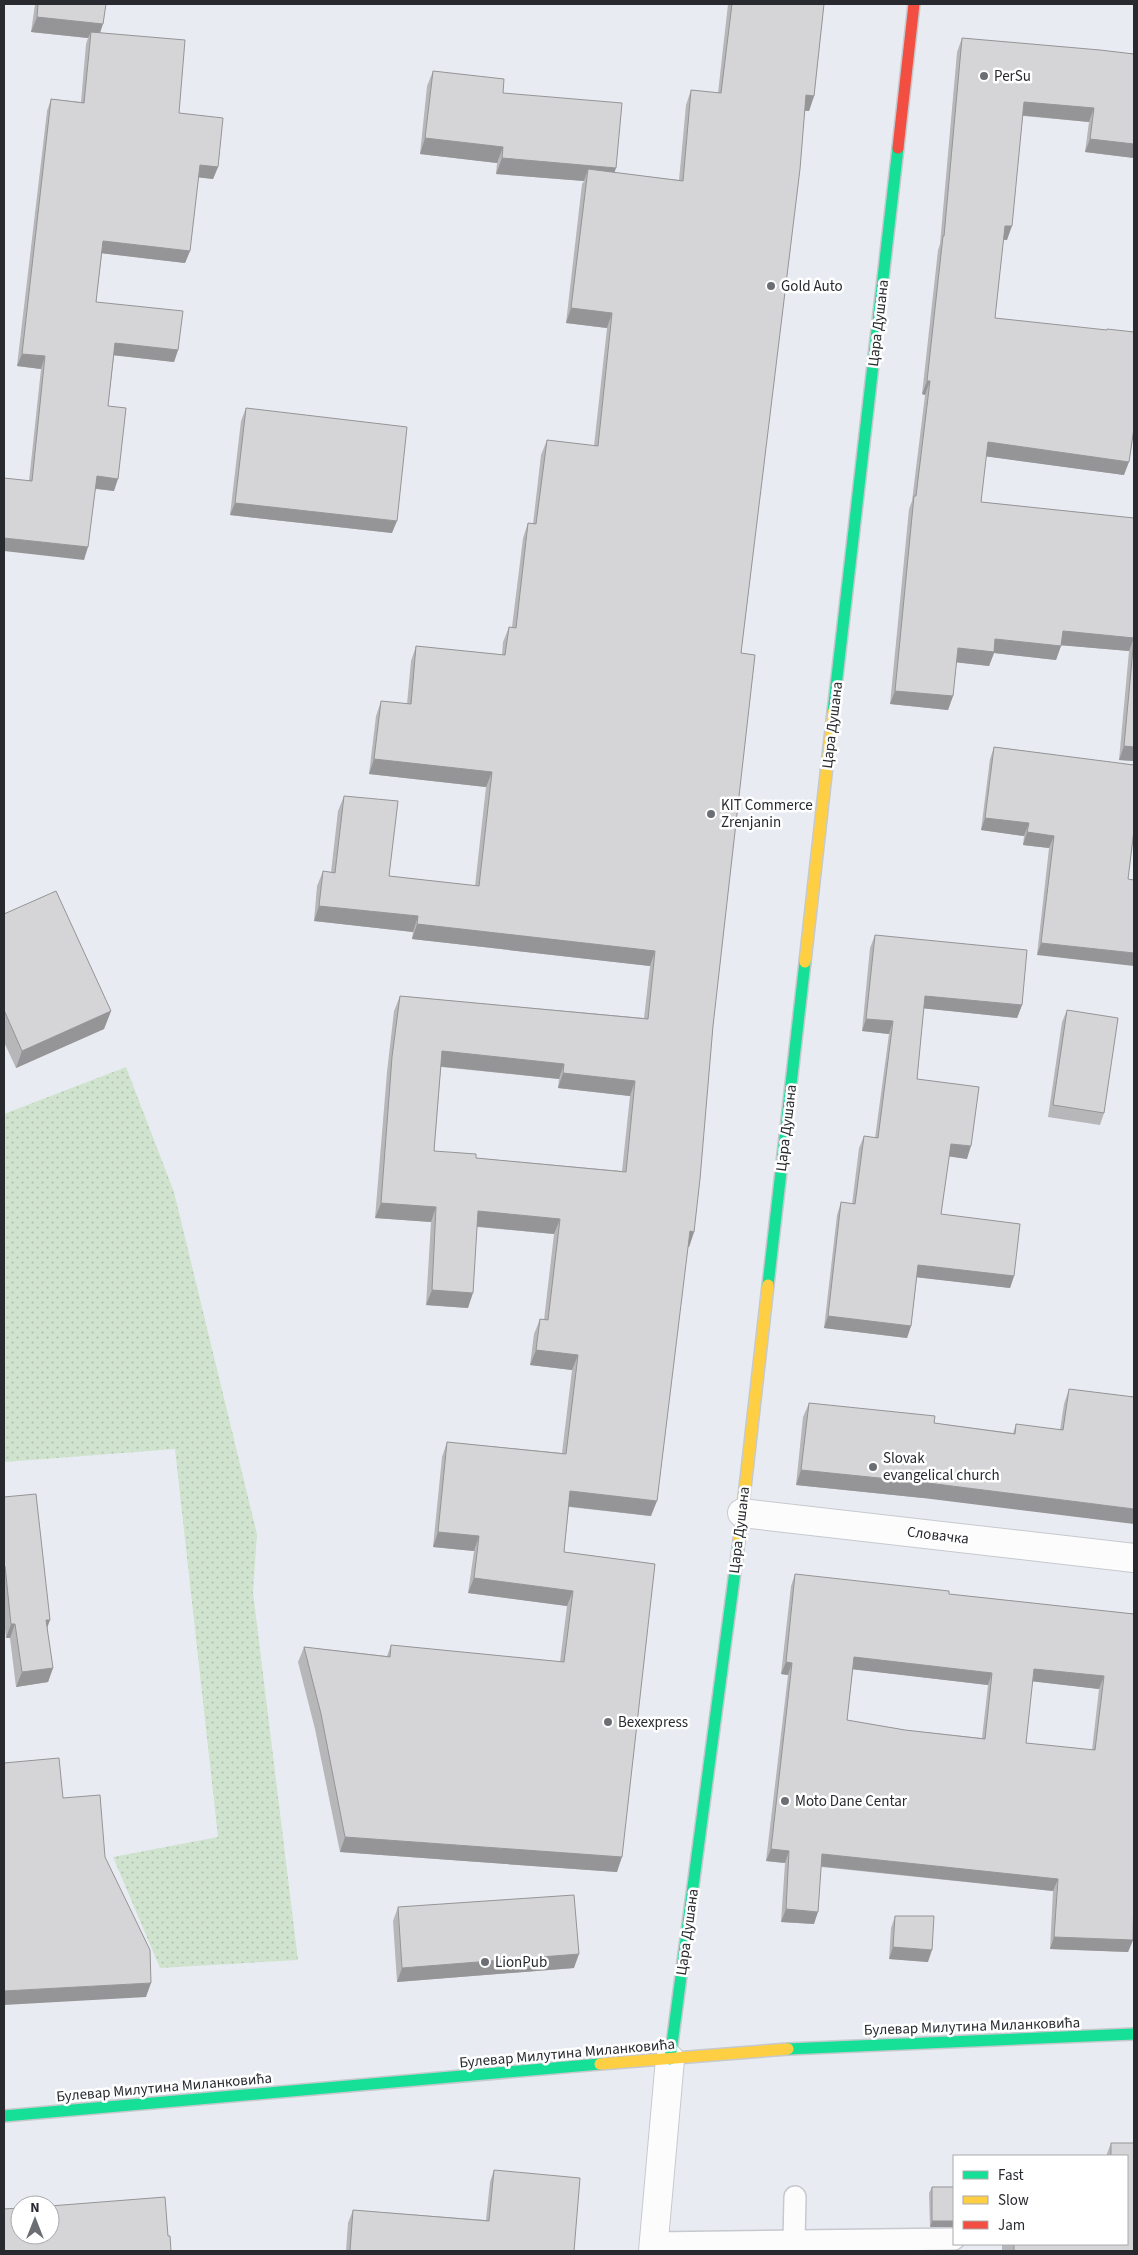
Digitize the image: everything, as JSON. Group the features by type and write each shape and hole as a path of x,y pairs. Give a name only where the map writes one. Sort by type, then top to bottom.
{"street":[{"name":"Цара Душана","path":"654,2247 670,2059 742,1513 914,4"},
{"name":"Словачка","path":"742,1513 1134,1558"},
{"name":"Булевар Милутина Миланковића","path":"4,2116 788,2049 1134,2034"}],"lane":[{"path":"794,2241 795,2197"},
{"path":"654,2247 794,2241 953,2239"}],"green space":[{"path":"126,1067 174,1192 257,1534 253,1592 298,1960 160,1968 113,1857 218,1837 175,1449 5,1462 4,1114"}],"building":[{"path":"38,4 106,4 103,24 37,17"},
{"path":"732,4 824,4 814,96 806,95 800,169 741,653 755,655 713,1026 694,1232 690,1231 657,1501 570,1491 564,1552 655,1564 622,1857 345,1837 321,1714 304,1647 390,1657 391,1645 564,1662 573,1591 474,1578 479,1536 438,1532 447,1442 566,1454 578,1355 536,1350 540,1319 548,1320 560,1219 478,1211 473,1293 432,1290 436,1207 381,1203 392,1057 400,996 648,1019 655,951 417,924 418,916 319,906 323,871 335,873 344,796 398,801 389,876 479,886 492,772 374,759 381,701 411,704 416,646 505,655 509,627 516,628 528,523 536,524 547,440 598,446 612,313 571,308 588,169 683,181 691,90 721,93","holes":["442,1051 564,1064 563,1073 635,1081 626,1172 476,1158 476,1154 434,1151"]},
{"path":"91,32 185,40 179,113 223,118 218,167 200,165 190,251 103,241 96,302 183,311 178,350 115,343 108,406 126,408 118,479 97,476 88,547 4,538 4,478 32,481 45,356 22,354 51,99 84,103"},
{"path":"962,38 1134,54 1134,144 1090,139 1094,108 1024,102 1012,226 1005,226 995,318 1134,332 1134,428 1129,462 988,442 981,502 1134,518 1134,638 1063,631 1061,646 995,639 994,652 958,648 953,696 895,691 914,496 916,496 930,381 927,381 944,236"},
{"path":"433,71 504,79 503,93 622,103 616,168 502,158 503,147 425,138"},
{"path":"246,408 407,427 397,521 235,503"},
{"path":"1134,638 1134,747 1124,746"},
{"path":"994,747 1134,765 1134,830 1128,879 1134,880 1134,953 1041,943 1054,836 1027,832 1029,823 985,818"},
{"path":"56,891 111,1011 22,1051 4,1010 4,914"},
{"path":"875,935 1027,950 1022,1005 925,996 917,1079 979,1087 971,1146 951,1144 941,1214 1020,1224 1014,1276 918,1265 911,1326 828,1316 841,1202 855,1204 864,1136 878,1138 893,1021 866,1019"},
{"path":"1067,1010 1118,1018 1104,1113 1053,1105"},
{"path":"1069,1389 1134,1397 1134,1509 928,1483 801,1470 809,1403 935,1416 934,1423 1015,1434 1016,1424 1063,1430"},
{"path":"36,1494 50,1620 46,1620 53,1668 22,1672 15,1624 11,1624 4,1566 4,1497"},
{"path":"795,1574 949,1591 949,1594 1134,1614 1133,1940 1054,1937 1058,1879 822,1854 818,1912 786,1909 789,1851 771,1849 792,1663 786,1662","holes":["854,1657 992,1673 985,1739 905,1730 847,1720","1034,1669 1104,1676 1095,1750 1026,1743"]},
{"path":"59,1758 63,1798 100,1795 105,1857 150,1950 151,1983 4,1991 4,1763"},
{"path":"574,1895 579,1954 402,1968 398,1907"},
{"path":"895,1916 934,1916 932,1950 893,1947"},
{"path":"1111,2143 1134,2143 1134,2251 1014,2251 1014,2245 1128,2245 1128,2155 1111,2155"},
{"path":"494,2170 580,2178 574,2251 350,2251 353,2210 489,2221"},
{"path":"932,2187 953,2187 953,2221 932,2221"},
{"path":"165,2197 171,2251 4,2251 4,2209 10,2209 10,2245 60,2245 60,2205"}],"traffic: fast":[{"path":"833,712 898,148"},
{"path":"768,1285 805,962"},
{"path":"670,2059 739,1541"},
{"path":"788,2049 1134,2034"},
{"path":"4,2116 600,2064"}],"traffic: slow":[{"path":"805,962 833,712"},
{"path":"739,1541 768,1285"},
{"path":"600,2064 788,2049"}],"traffic: jam":[{"path":"898,148 914,4"}],"place":[{"name":"PerSu","path":"984,76"},
{"name":"Gold Auto","path":"771,286"},
{"name":"KIT Commerce Zrenjanin","path":"711,814"},
{"name":"Slovak evangelical church","path":"873,1467"},
{"name":"Bexexpress","path":"608,1722"},
{"name":"Moto Dane Centar","path":"785,1801"},
{"name":"LionPub","path":"485,1962"}]}
